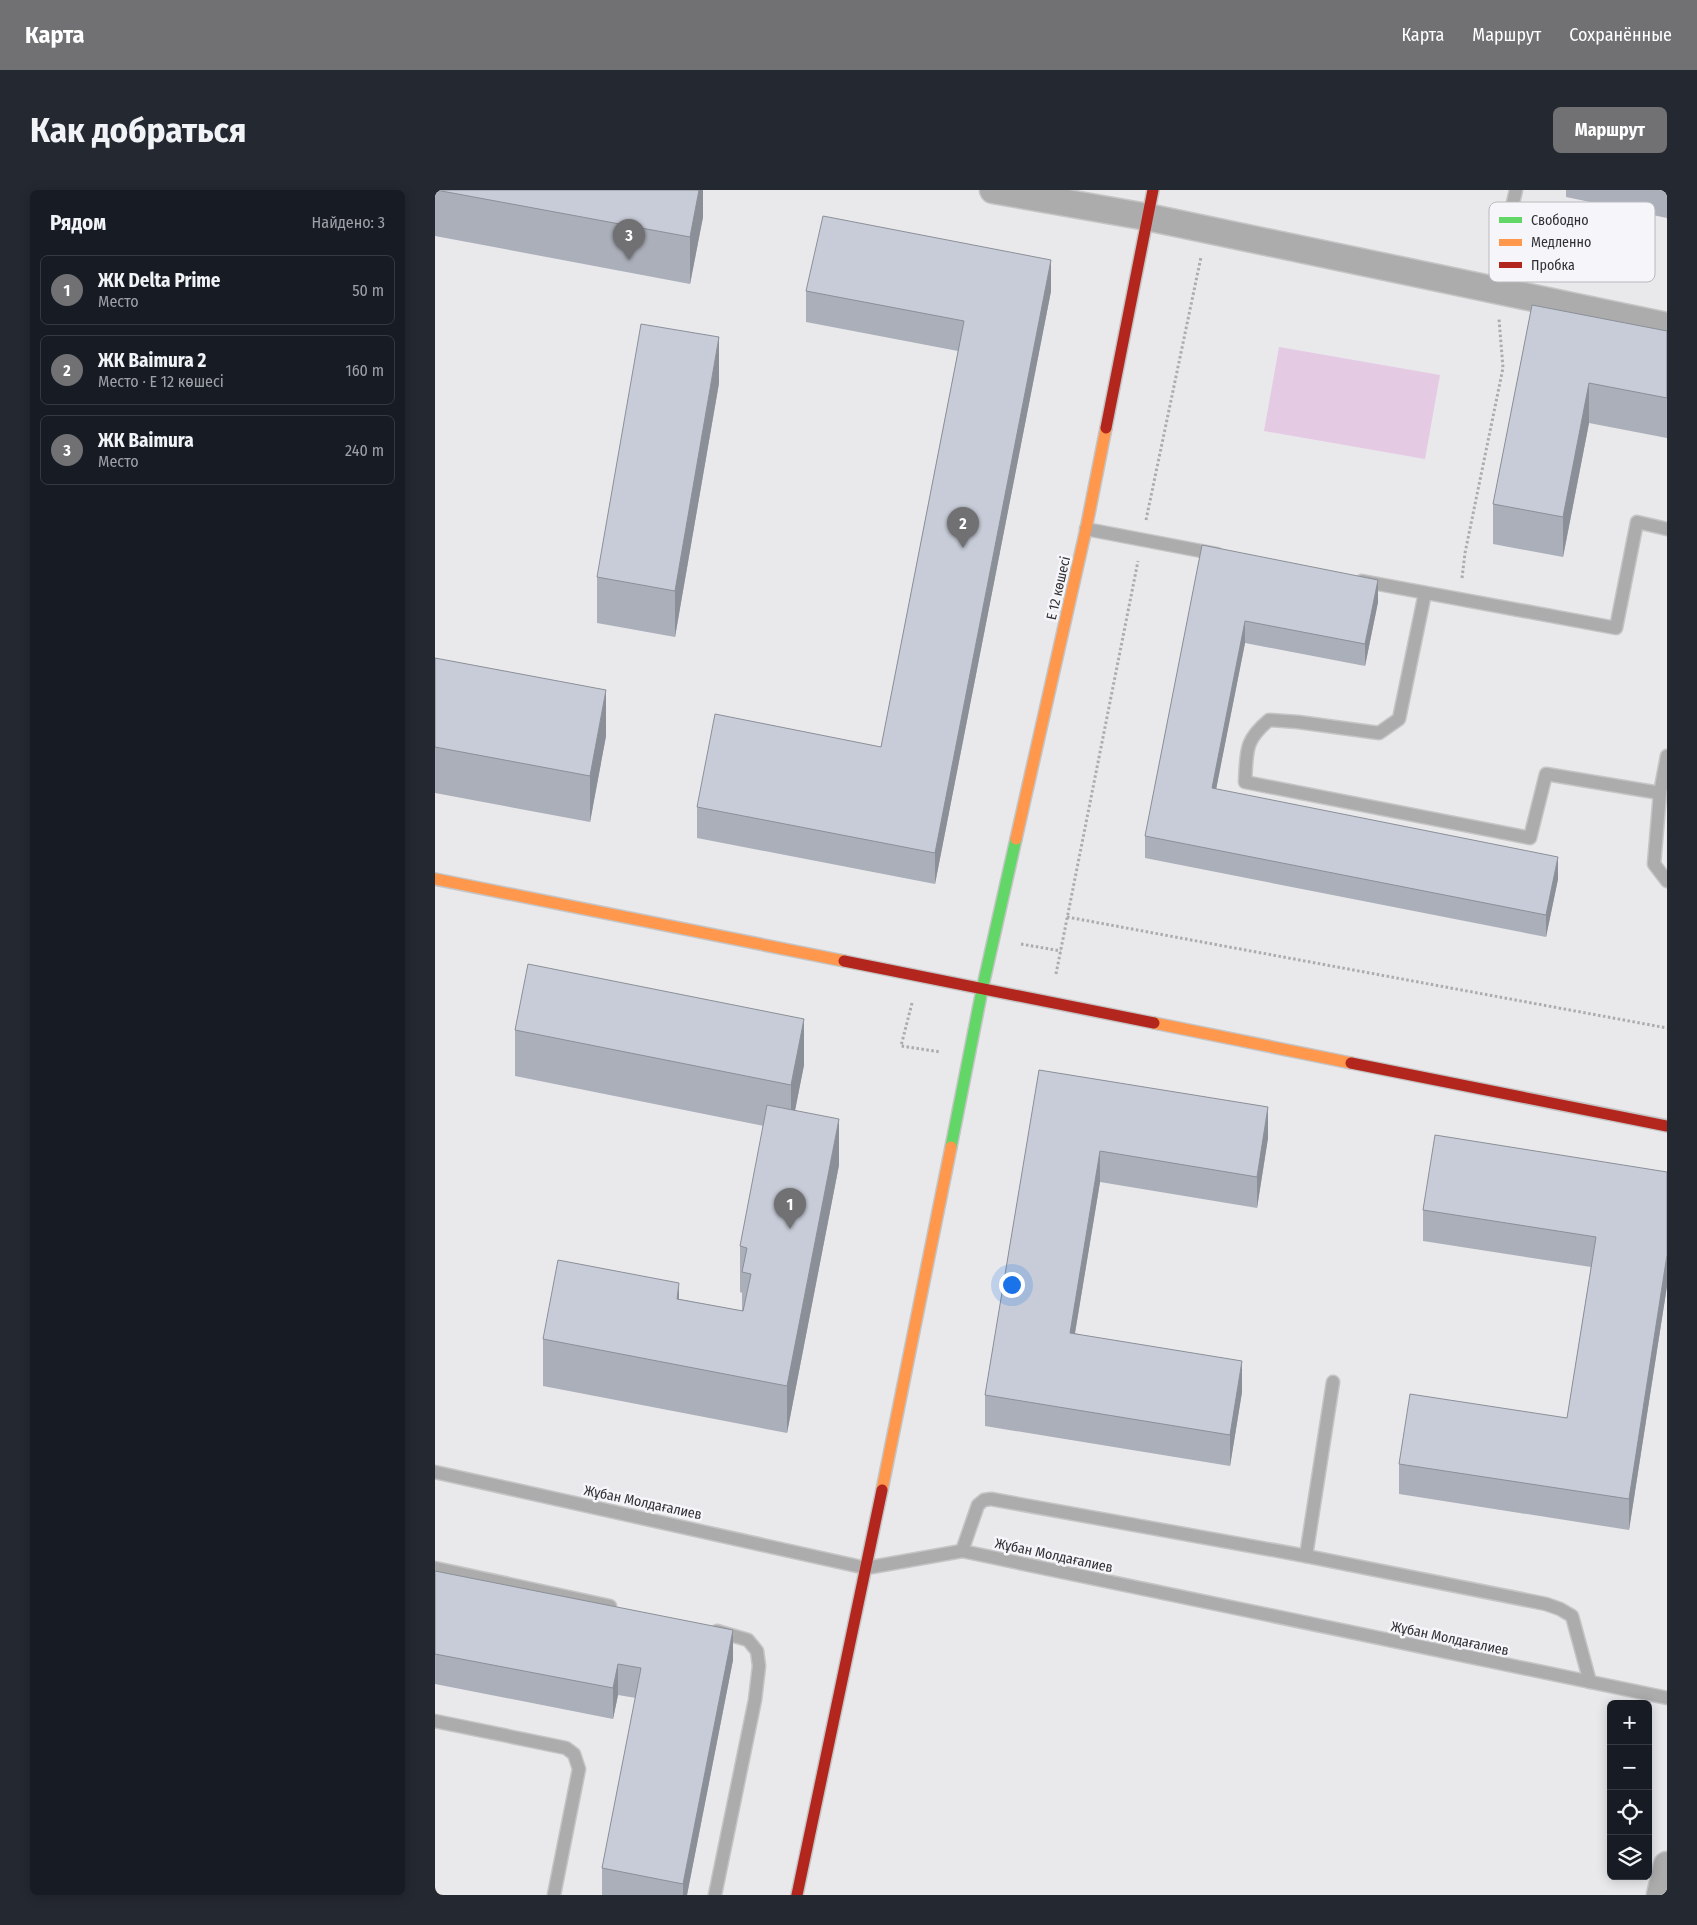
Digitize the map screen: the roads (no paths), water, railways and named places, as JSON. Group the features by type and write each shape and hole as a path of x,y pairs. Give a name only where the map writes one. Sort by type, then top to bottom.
{"street":[{"path":"993,190 1207,229 1667,326"},
{"name":"Е 12 көшесі","path":"797,1895 866,1568 993,938 1086,530 1153,190"},
{"path":"435,879 1667,1126"},
{"path":"1660,1895 1667,1865"}],"lane":[{"path":"1493,289 1495,282"},
{"path":"1347,578 1616,628 1637,522 1667,529"},
{"path":"1086,530 1230,556"},
{"path":"1425,593 1399,719 1379,733 1269,720 1256,732 1248,746 1245,782 1530,838 1547,774 1660,793"},
{"path":"1667,756 1660,793 1654,864 1667,881"},
{"path":"1306,1556 1333,1382"},
{"name":"Жұбан Молдағалиев","path":"435,1472 866,1568 962,1551 1667,1698"},
{"path":"962,1551 978,1505 984,1500 991,1499 1306,1556 1547,1604 1572,1616 1590,1682"},
{"path":"435,1568 618,1608"},
{"path":"705,1628 748,1640 757,1652 759,1666 755,1700 715,1895"},
{"path":"435,1721 566,1748 574,1754 579,1769 554,1895"}],"place":[{"name":"ЖК Baimura","path":"629,260"},
{"name":"ЖК Baimura 2","path":"963,548"},
{"name":"ЖК Delta Prime","path":"790,1229"}]}
